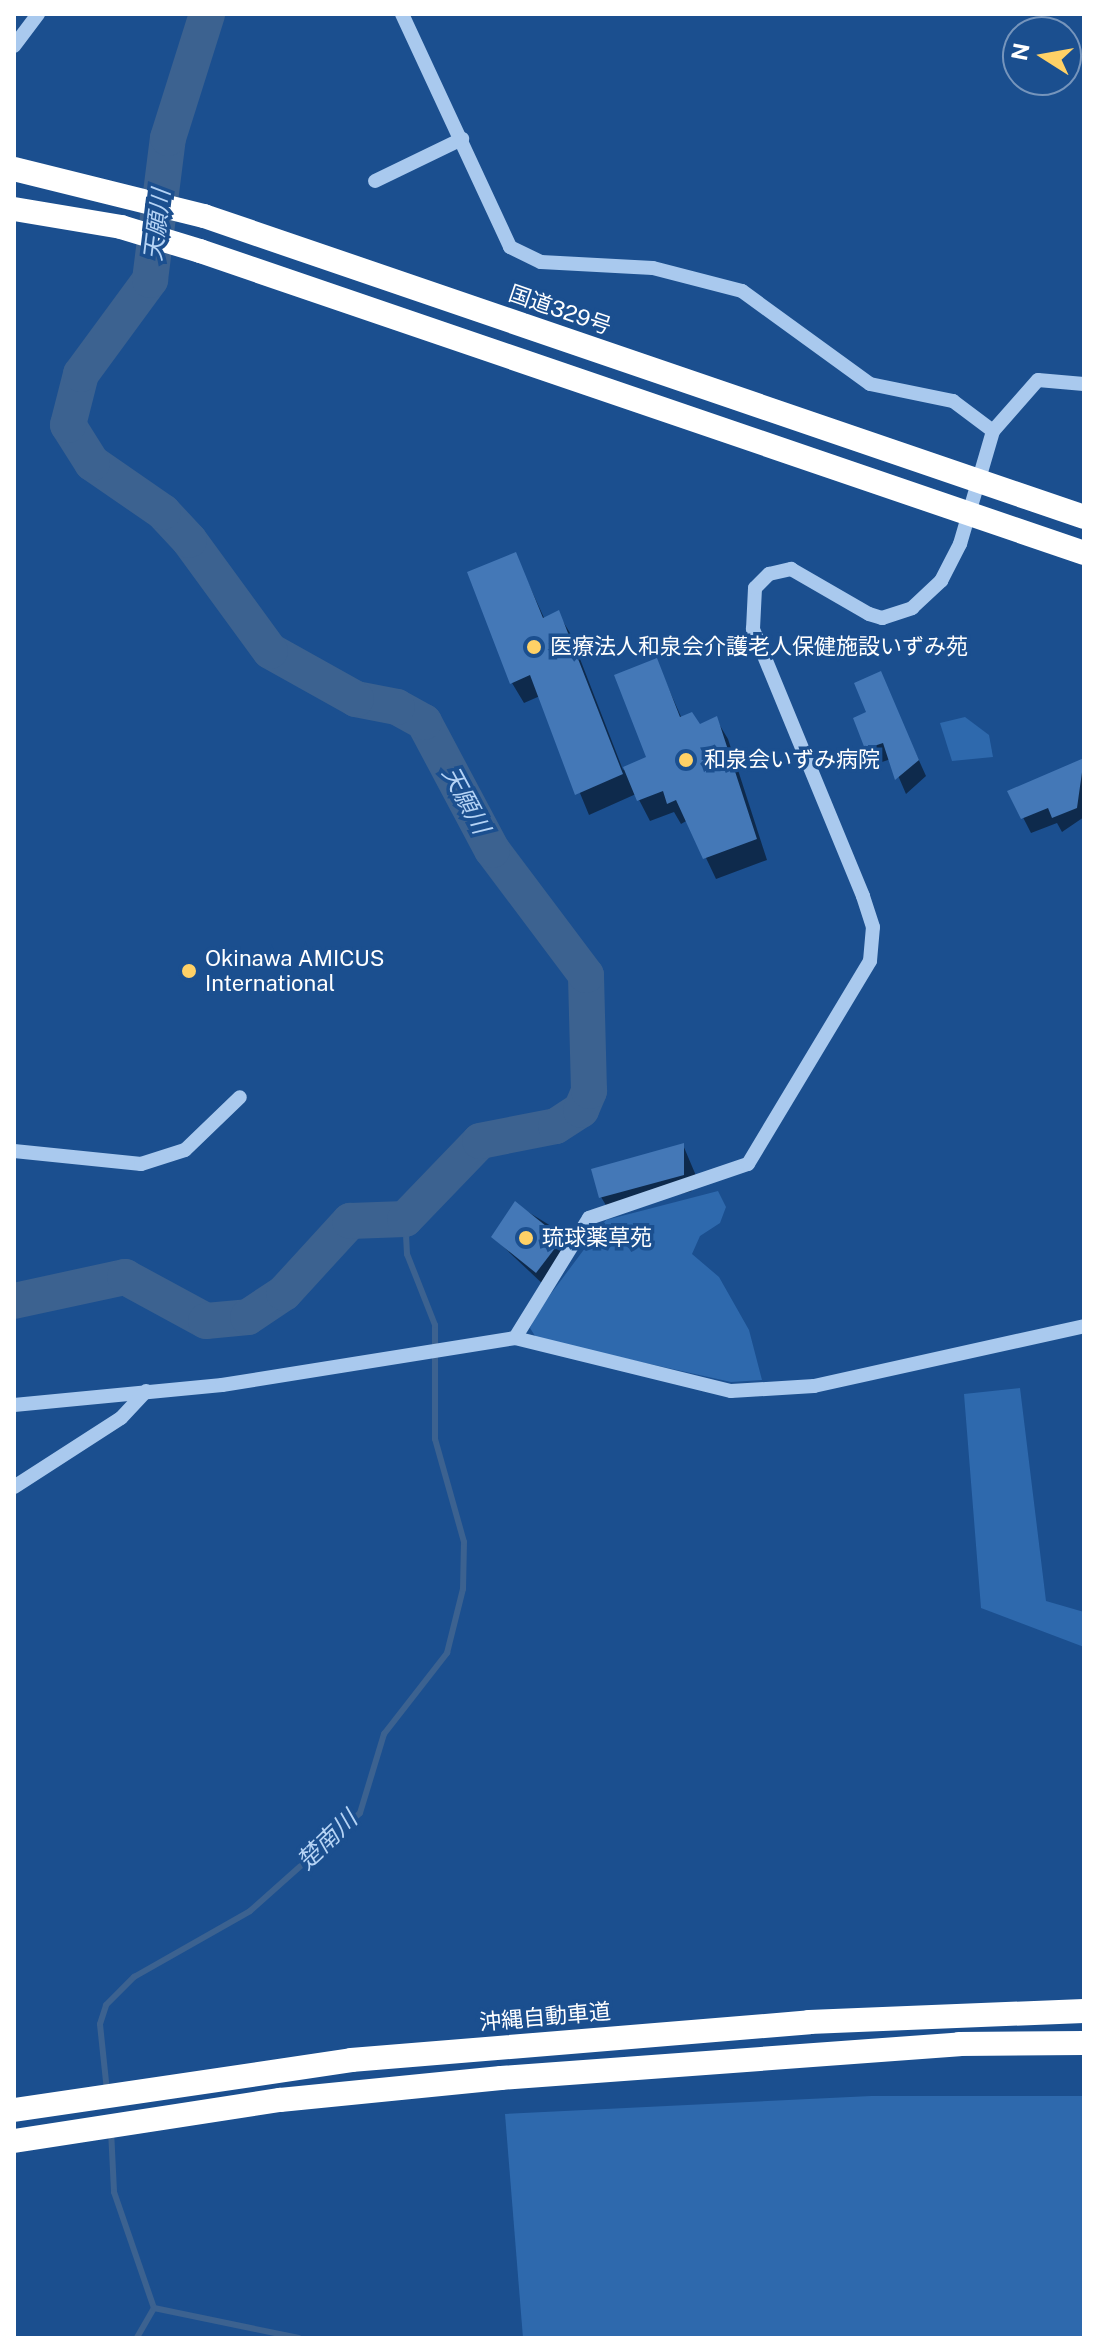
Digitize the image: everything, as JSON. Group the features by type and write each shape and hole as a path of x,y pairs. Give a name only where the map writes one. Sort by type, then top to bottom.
{"highway":[{"name":"国道329号","path":"14,169 204,216 1084,517"},
{"path":"14,209 121,227 200,251 1084,553"},
{"name":"沖縄自動車道","path":"14,2110 200,2082 491,2048 1084,2011"},
{"path":"14,2141 353,2091 755,2058 1084,2043"}],"street":[{"path":"14,46 38,14"},
{"path":"402,14 510,247 525,256 653,268 742,291 870,384 953,401 993,431"},
{"path":"375,181 462,139"},
{"path":"515,1338 589,1218 748,1164 870,961 873,927 863,896 753,629 755,588 769,574 791,569 853,607 893,617 941,581 970,516 993,431 1038,380 1084,384"},
{"path":"14,1151 141,1164 185,1150 240,1097"},
{"path":"14,1405 146,1391 515,1338 731,1391 814,1386 1084,1326"},
{"path":"14,1487 121,1418 146,1391"}],"shaded area":[{"path":"965,717 989,735 993,757 952,761 940,723"},
{"path":"718,1191 726,1207 720,1223 700,1236 692,1254 719,1277 749,1330 762,1380 731,1382 537,1339 530,1328 538,1311 606,1220"},
{"path":"1020,1388 1046,1601 1084,1612 1084,1647 981,1608 964,1394"},
{"path":"871,2096 1084,2096 1084,2338 523,2338 505,2114"}],"building":[{"name":"医療法人和泉会介護老人保健施設いずみ苑","path":"516,552 543,618 559,610 623,774 575,795 530,675 510,684 467,572"},
{"name":"和泉会いずみ病院","path":"657,658 680,717 692,712 700,724 717,716 757,839 703,859 676,800 667,804 663,791 637,801 623,767 646,757 614,675"},
{"path":"881,671 919,760 895,780 883,743 865,749 853,718 866,712 854,683"},
{"path":"1084,758 1077,808 1052,818 1048,808 1021,819 1007,791"},
{"path":"684,1143 684,1175 599,1198 591,1169"},
{"name":"琉球薬草苑","path":"515,1201 562,1239 536,1273 491,1237"}],"waterway":[{"name":"天願川","path":"14,1301 125,1277 206,1321 248,1317 284,1293 350,1221 405,1219 480,1141 556,1126 581,1110 589,1091 586,975 492,850 424,722 397,707 356,699 270,651 189,540 163,512 92,463 68,425 81,374 150,280 168,138 207,14"},
{"name":"楚南川","path":"107,2091 100,2024 106,2005 134,1977 250,1911 360,1813 384,1734 447,1653 463,1589 464,1542 435,1439 435,1325 407,1254 405,1219"},
{"name":"楚南川","path":"111,2130 114,2192 154,2308 137,2338"},
{"path":"154,2308 299,2338"}],"place":[{"name":"医療法人和泉会介護老人保健施設いずみ苑","path":"534,647"},
{"name":"和泉会いずみ病院","path":"686,760"},
{"name":"Okinawa AMICUS International","path":"189,971"},
{"name":"琉球薬草苑","path":"526,1238"}]}
